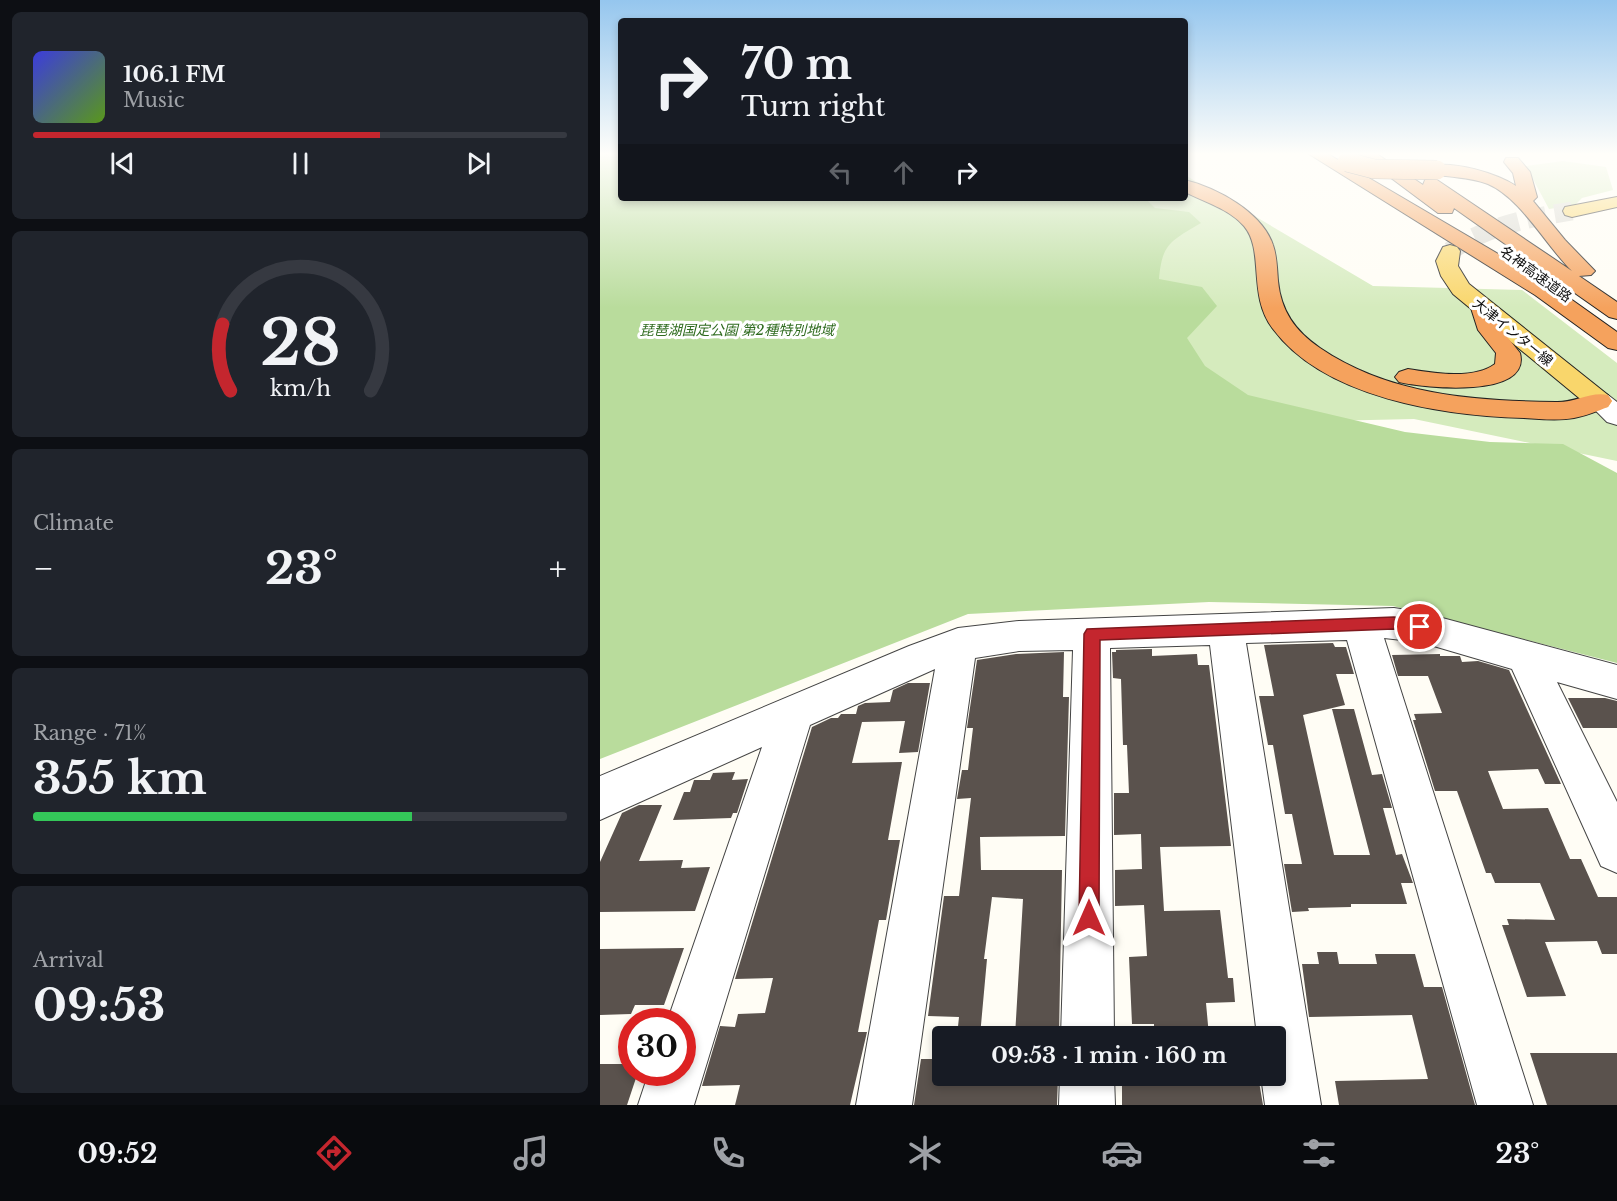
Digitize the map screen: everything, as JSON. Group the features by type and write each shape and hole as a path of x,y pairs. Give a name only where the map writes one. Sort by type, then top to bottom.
{"highway":[{"path":"1227,206 1238,211 1257,228 1266,248 1268,294 1276,318 1302,346 1334,367 1389,390 1427,400 1469,407 1573,410 1608,408"},
{"path":"1237,206 1263,223 1273,236 1278,251 1282,297 1288,313 1311,338 1327,349 1387,379 1452,395 1608,408"},
{"path":"1403,206 1543,290 1617,343"},
{"name":"名神高速道路","path":"1439,206 1617,332"},
{"name":"名神高速道路","path":"1463,206 1617,312"},
{"path":"1531,206 1570,258 1617,301"},
{"path":"1356,364 1424,380 1463,380 1495,375 1506,370 1510,362 1509,354 1491,331 1482,308"}],"main road":[{"path":"1572,211 1599,206"},
{"name":"大津インター線","path":"1450,251 1446,263 1452,278 1482,308 1608,408"}],"street":[{"path":"600,798 922,657 958,644 1019,636 1394,623 1420,627 1617,682"},
{"path":"1361,624 1505,1105"},
{"path":"1226,629 1293,1105"},
{"path":"1088,1026 1092,634"},
{"path":"884,1105 958,644"},
{"path":"1526,658 1617,850"},
{"path":"696,1013 794,712"},
{"path":"666,1105 672,1086"},
{"path":"1087,1086 1087,1105"}],"green space":[{"name":"琵琶湖国定公園 第2種特別地域","path":"600,206 1237,206 1373,286 1522,290 1617,363 1617,461 1414,419 956,429 600,487"},
{"path":"600,206 1153,206 1155,208 1189,212 1201,223 1170,244 1160,267 1159,279 1202,287 1217,306 1187,338 1205,366 1248,395 1405,432 1490,442 1563,444 1617,473 1617,663 1393,606 1209,602 968,614 600,759"},
{"path":"1547,206 1571,206 1549,209"}],"building":[{"path":"1333,643 1335,647 1346,647 1354,674 1336,674 1345,705 1303,715 1334,855 1370,855 1332,709 1354,709 1372,775 1382,774 1392,808 1383,808 1396,855 1402,854 1413,883 1401,883 1407,904 1351,904 1351,907 1308,908 1309,911 1292,912 1284,864 1302,864 1292,814 1285,814 1273,745 1268,745 1259,696 1274,696 1264,645"},
{"path":"1152,649 1152,656 1197,654 1198,665 1209,665 1231,846 1160,847 1164,911 1220,910 1228,978 1233,978 1235,1002 1206,1003 1208,1026 1132,1024 1129,957 1147,956 1144,905 1115,906 1115,870 1142,869 1141,834 1114,835 1114,793 1129,793 1127,745 1123,745 1121,679 1113,678 1112,652"},
{"path":"1064,652 1063,697 1069,697 1065,836 980,837 981,870 1062,870 1059,1026 1016,1026 1023,899 992,897 984,959 987,959 981,1026 958,1026 959,1017 928,1016 944,896 959,896 971,798 957,799 962,770 968,770 973,728 967,728 977,660 1016,654"},
{"path":"1440,654 1440,656 1460,656 1462,662 1478,661 1509,670 1561,784 1545,784 1538,769 1488,771 1503,809 1548,808 1570,859 1581,859 1598,897 1617,897 1617,954 1602,954 1597,941 1545,942 1566,996 1527,997 1502,925 1509,925 1507,919 1555,920 1540,883 1495,883 1491,873 1486,873 1457,791 1435,791 1413,720 1416,720 1414,714 1442,713 1428,676 1398,676 1392,655"},
{"path":"908,683 930,683 918,752 899,753 905,721 862,722 852,763 902,762 888,840 900,840 886,920 879,920 858,1032 867,1032 850,1105 735,1105 740,1085 702,1086 720,1026 735,1027 738,1014 765,1013 773,978 735,979 812,727 831,718 838,718 841,714 856,714 858,706 865,703 890,702 893,690"},
{"path":"1568,698 1605,698 1617,701 1617,728 1583,728"},
{"path":"735,772 732,780 748,779 737,813 733,813 731,818 673,820 684,792 690,792 694,780 710,780 713,773"},
{"path":"639,805 662,805 639,861 683,860 681,868 710,867 695,911 600,912 600,862 622,813"},
{"path":"684,948 664,1005 635,1005 634,1008 618,1008 618,1014 600,1015 600,949"},
{"path":"1317,952 1337,952 1339,964 1377,964 1375,954 1415,954 1424,987 1442,987 1475,1105 1339,1105 1335,1081 1428,1079 1412,1015 1309,1017 1302,964 1319,964"},
{"path":"1530,1053 1617,1053 1617,1105 1547,1105"},
{"path":"921,1059 932,1059 932,1086 1058,1086 1057,1105 914,1105"},
{"path":"600,1064 618,1064 618,1086 633,1086 627,1105 600,1105"},
{"path":"1122,1086 1260,1086 1263,1105 1122,1105"}],"tunnel":[{"path":"1450,251 1478,235 1508,224 1572,211"}],"route":[{"path":"1089,918 1092,634 1394,623 1420,627"}]}
